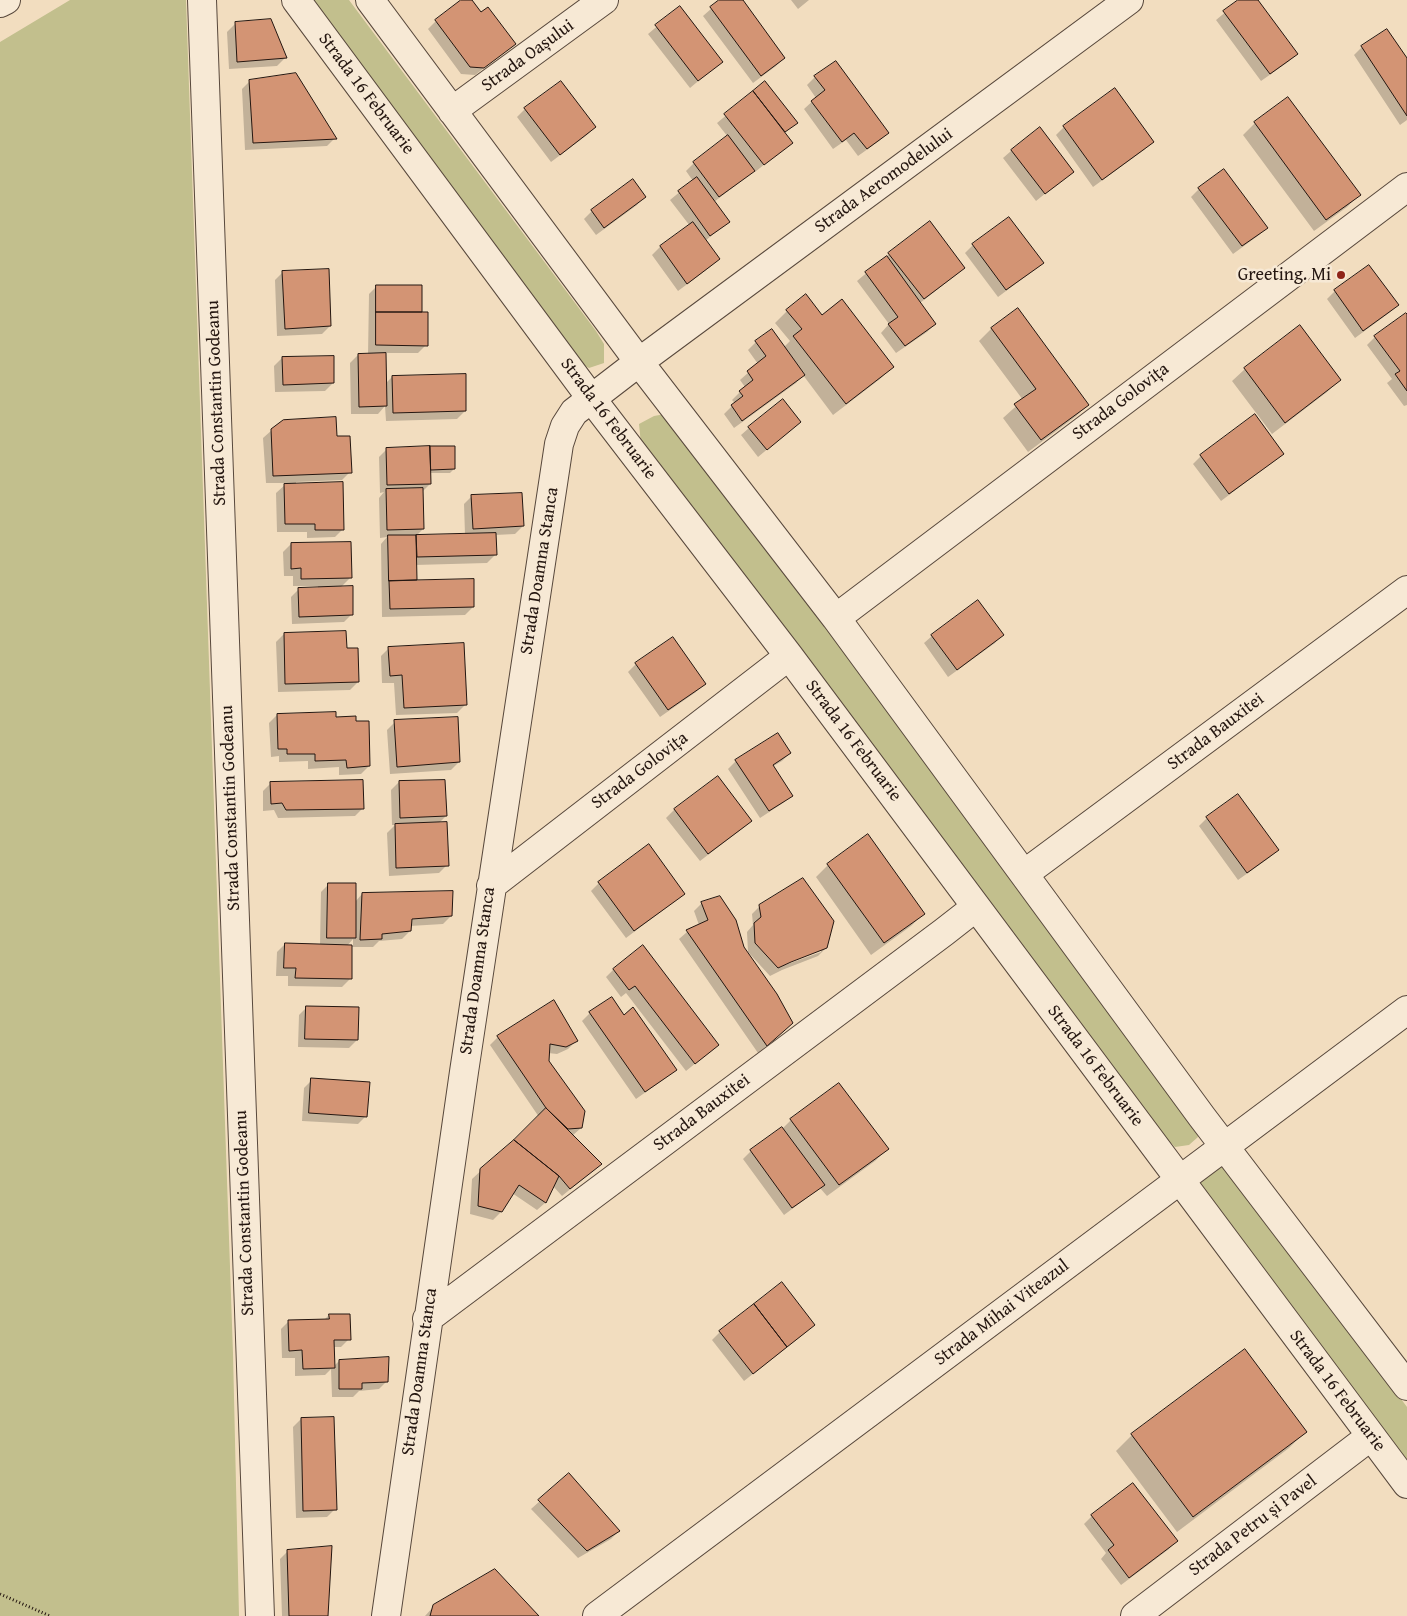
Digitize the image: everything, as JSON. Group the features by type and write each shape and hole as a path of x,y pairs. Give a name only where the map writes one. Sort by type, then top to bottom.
{"street":[{"path":"0,3 6,0"},
{"name":"Strada Constantin Godeanu","path":"202,0 260,1616"},
{"name":"Strada 16 Februarie","path":"296,0 591,398 789,656 1407,1484"},
{"path":"370,0 639,362 836,618 1224,1147 1407,1386"},
{"name":"Strada Oașului","path":"452,112 604,0"},
{"name":"Strada Aeromodelului","path":"639,362 1129,0"},
{"name":"Strada Golovița","path":"836,618 1407,187"},
{"name":"Strada Doamna Stanca","path":"386,1616 427,1319 559,444 565,426 574,412 639,362"},
{"name":"Strada Bauxitei","path":"1024,874 1407,590"},
{"name":"Strada Golovița","path":"491,886 789,656"},
{"name":"Strada Bauxitei","path":"427,1319 936,938 976,906"},
{"name":"Strada Mihai Viteazul","path":"597,1616 1407,1010"},
{"name":"Strada Petru și Pavel","path":"1135,1616 1371,1436"}],"path":[{"path":"0,1594 50,1616"}],"shaded area":[{"path":"70,0 186,0 233,1353 239,1616 0,1616 0,42"},
{"path":"312,0 349,0 596,331 604,344 604,363 589,368 574,360"},
{"path":"665,414 1192,1116 1198,1137 1189,1145 1175,1147 1164,1136 1037,964 641,444 639,424 654,416"},
{"path":"1202,1156 1230,1169 1407,1407 1407,1473 1195,1186"}],"building":[{"path":"461,0 472,0 481,12 488,7 516,44 484,68 470,67 435,20"},
{"path":"719,0 743,0 785,58 761,76 710,7"},
{"path":"1238,0 1258,0 1298,54 1270,74 1223,11"},
{"path":"680,6 723,62 698,81 655,25"},
{"path":"271,19 287,58 237,62 235,22"},
{"path":"1387,29 1407,58 1407,116 1361,46"},
{"path":"836,61 889,133 867,149 854,133 842,142 811,101 825,90 814,76"},
{"path":"296,73 337,139 253,143 249,80"},
{"path":"561,81 596,127 560,155 524,108"},
{"path":"765,81 798,123 785,132 753,91"},
{"path":"1115,88 1154,142 1102,180 1063,126"},
{"path":"753,91 793,143 764,165 724,114"},
{"path":"1288,97 1361,195 1326,220 1254,122"},
{"path":"1040,127 1074,172 1045,194 1011,150"},
{"path":"728,135 755,171 719,197 693,162"},
{"path":"1224,169 1268,228 1242,246 1198,188"},
{"path":"697,177 730,222 710,236 678,191"},
{"path":"633,179 646,197 604,228 591,210"},
{"path":"1009,217 1044,263 1006,290 972,244"},
{"path":"930,221 965,268 924,299 888,253"},
{"path":"693,222 720,259 687,284 660,246"},
{"path":"887,256 936,324 905,346 888,324 898,317 865,272"},
{"path":"1369,265 1399,305 1363,331 1334,290"},
{"path":"329,269 331,326 285,329 282,271"},
{"path":"376,285 422,285 422,312 376,312"},
{"path":"806,294 822,315 842,299 894,367 846,404 793,336 802,329 786,310"},
{"path":"1018,308 1089,405 1041,440 1014,404 1036,389 991,328"},
{"path":"376,312 428,312 428,346 376,345"},
{"path":"1406,313 1407,391 1395,374 1400,371 1374,336"},
{"path":"1300,325 1341,380 1285,423 1244,368"},
{"path":"772,329 805,375 742,421 731,405 743,396 739,391 753,380 747,371 766,356 755,341"},
{"path":"386,353 387,406 359,407 358,354"},
{"path":"334,356 334,383 283,385 282,357"},
{"path":"466,374 466,411 393,413 392,376"},
{"path":"783,399 801,422 767,450 748,427"},
{"path":"1255,414 1284,454 1229,494 1200,455"},
{"path":"336,417 337,436 350,436 352,473 273,476 271,429 283,420"},
{"path":"430,446 455,446 455,469 431,470"},
{"path":"430,446 431,484 387,485 386,448"},
{"path":"343,482 344,530 315,530 315,524 285,524 284,484"},
{"path":"423,488 424,529 387,530 386,489"},
{"path":"522,493 524,526 473,529 471,495"},
{"path":"496,533 497,555 417,557 416,535"},
{"path":"388,535 416,535 417,580 389,581"},
{"path":"351,542 352,578 301,579 301,568 291,569 291,543"},
{"path":"474,579 474,607 390,609 389,581"},
{"path":"353,586 353,615 299,617 298,588"},
{"path":"978,600 1004,635 957,670 931,635"},
{"path":"346,631 347,648 358,648 359,682 285,684 284,633"},
{"path":"673,637 706,684 668,710 635,663"},
{"path":"464,643 467,705 404,708 402,675 390,676 388,647"},
{"path":"336,712 336,717 356,716 356,721 369,721 370,766 347,768 346,760 315,761 315,754 287,754 287,749 278,749 277,714"},
{"path":"458,717 460,762 397,767 394,720"},
{"path":"778,733 791,753 773,765 793,796 769,811 735,760"},
{"path":"718,776 752,821 708,854 674,809"},
{"path":"363,780 364,809 286,810 282,803 271,804 270,782"},
{"path":"445,780 447,816 400,818 399,781"},
{"path":"1238,794 1279,850 1247,873 1206,817"},
{"path":"447,822 449,866 396,868 395,824"},
{"path":"868,834 925,914 884,943 827,864"},
{"path":"649,844 685,894 634,931 598,882"},
{"path":"803,878 834,921 827,948 778,968 755,943 754,923 761,917 759,905"},
{"path":"328,883 356,883 356,938 327,938"},
{"path":"453,891 452,916 412,919 411,931 382,934 382,939 360,940 362,893"},
{"path":"720,896 736,920 744,947 777,994 793,1023 767,1046 686,930 708,920 701,902"},
{"path":"285,943 352,945 352,979 295,978 296,968 284,968"},
{"path":"643,945 719,1045 695,1064 635,986 629,990 613,969"},
{"path":"612,997 624,1015 633,1007 677,1070 645,1092 589,1012"},
{"path":"554,1000 578,1041 566,1047 550,1044 549,1061 585,1111 582,1128 568,1129 546,1108 497,1036"},
{"path":"306,1006 359,1007 358,1040 305,1039"},
{"path":"311,1078 370,1082 367,1117 309,1113"},
{"path":"839,1083 889,1149 839,1185 790,1119"},
{"path":"546,1108 602,1164 570,1189 559,1176 514,1140"},
{"path":"782,1127 825,1185 792,1208 750,1150"},
{"path":"514,1140 559,1176 546,1203 519,1185 502,1212 478,1206 480,1169"},
{"path":"782,1282 815,1325 787,1347 754,1304"},
{"path":"754,1304 787,1347 753,1374 719,1331"},
{"path":"329,1314 350,1314 351,1340 334,1340 335,1368 303,1369 302,1350 289,1351 288,1320 329,1319"},
{"path":"1245,1349 1307,1432 1193,1517 1131,1434"},
{"path":"389,1357 388,1382 362,1383 362,1389 339,1389 339,1360"},
{"path":"334,1417 337,1510 303,1511 301,1418"},
{"path":"569,1473 620,1531 587,1551 538,1500"},
{"path":"1133,1483 1178,1541 1129,1578 1108,1550 1114,1545 1091,1515"},
{"path":"332,1546 328,1616 289,1616 287,1550"},
{"path":"495,1569 539,1616 430,1616 433,1605"}],"place":[{"name":"Greeting. Mi","path":"1341,275"}]}
